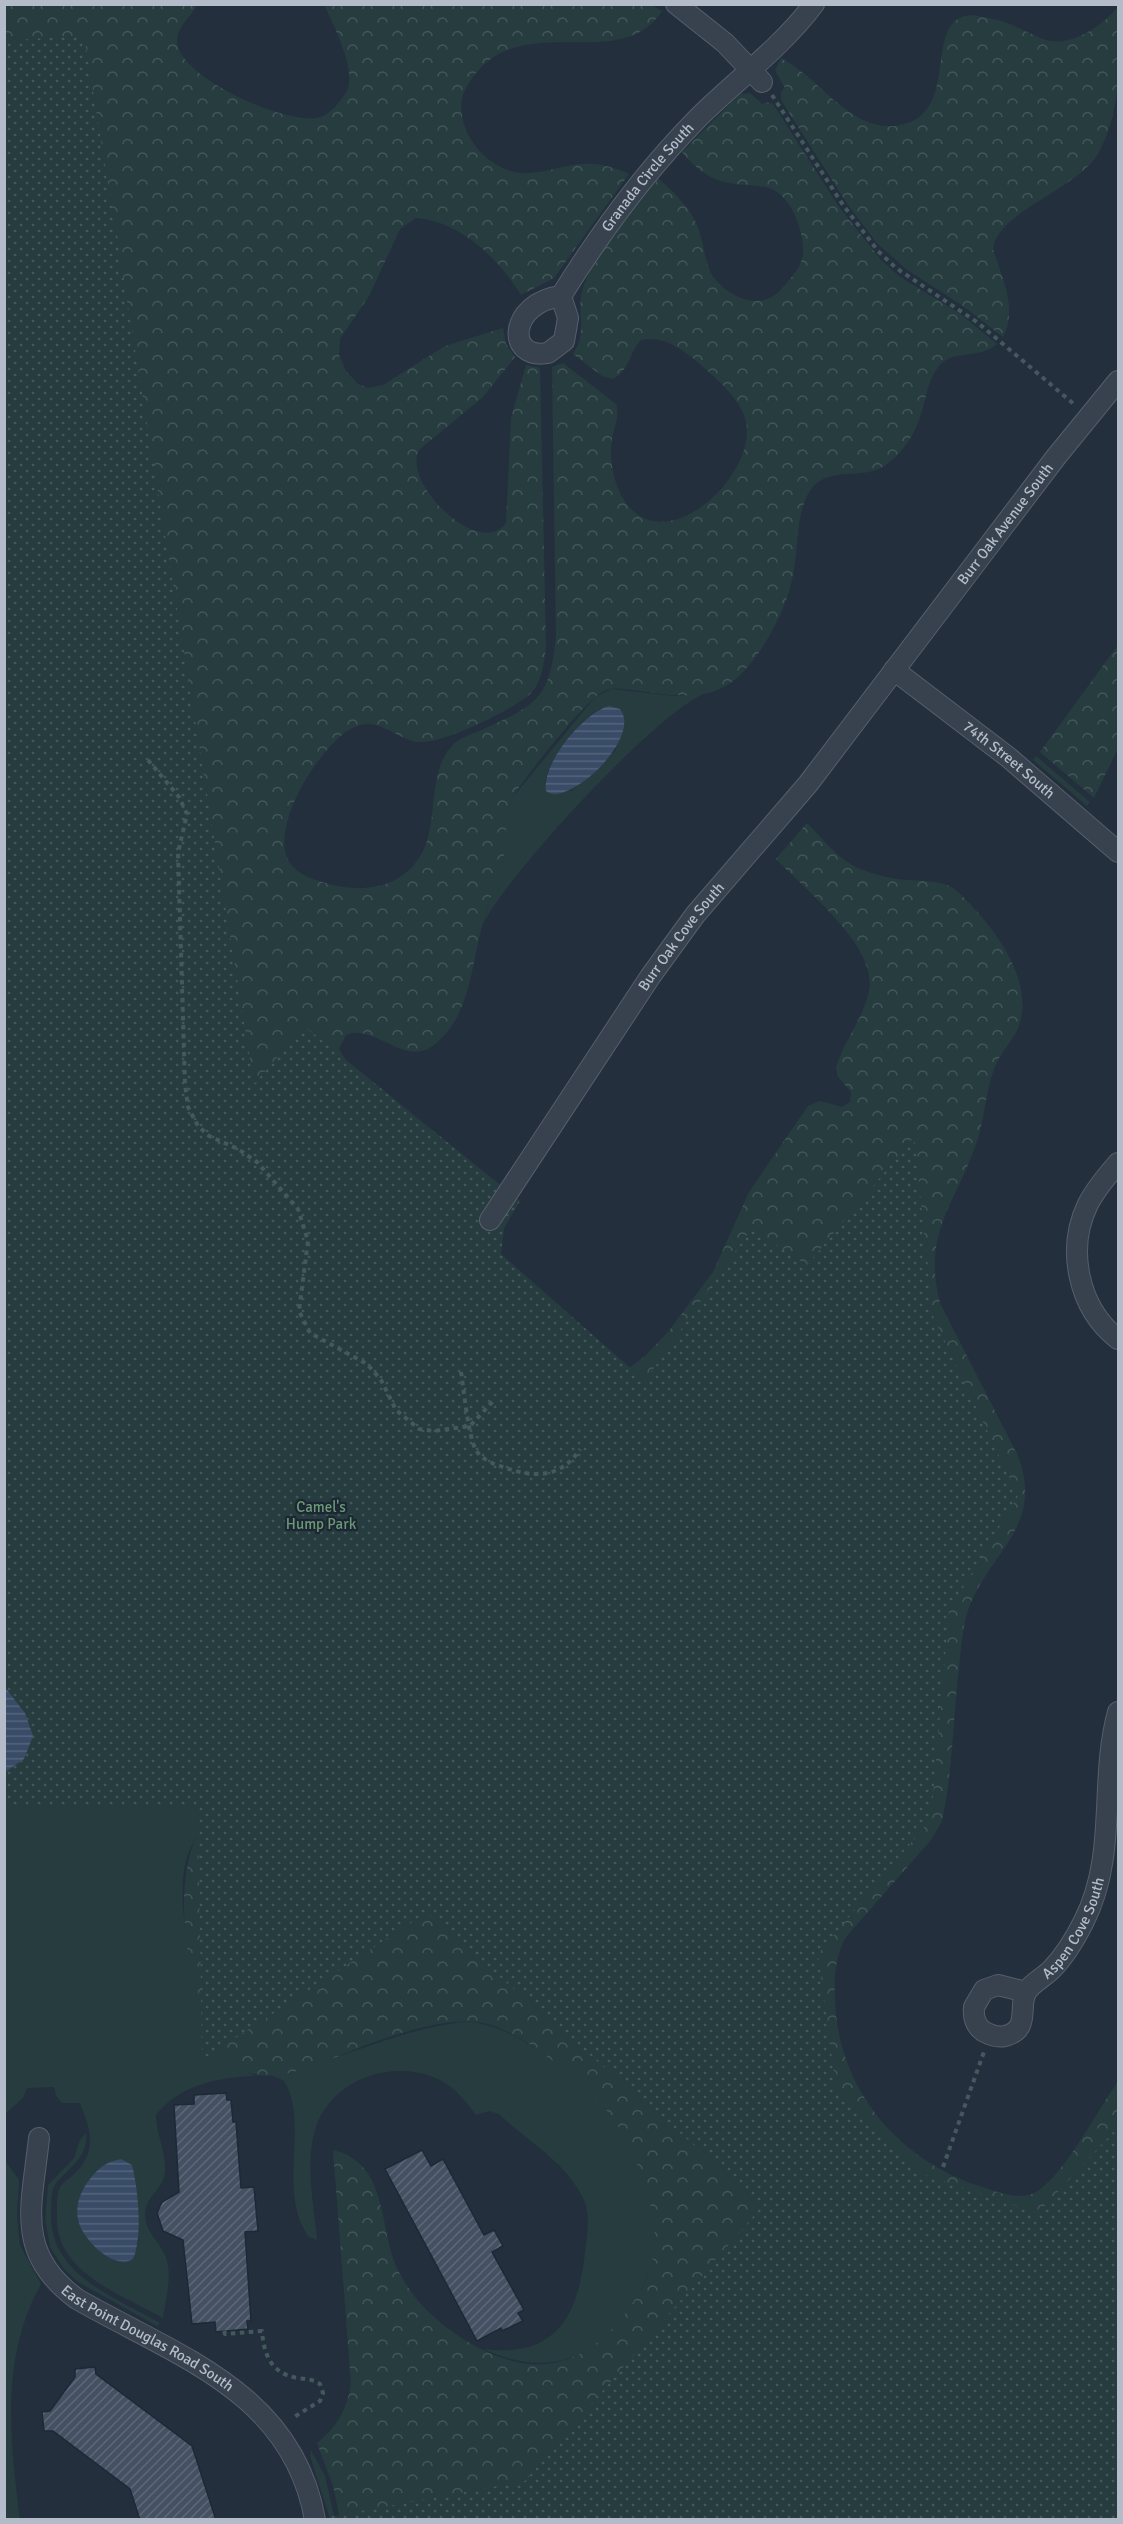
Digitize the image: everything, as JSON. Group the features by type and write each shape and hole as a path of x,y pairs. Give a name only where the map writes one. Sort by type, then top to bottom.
{"street":[{"path":"676,4 703,23 756,75"},
{"name":"Granada Circle South","path":"561,296 595,243 651,169 698,118 756,75 813,4"},
{"name":"Burr Oak Avenue South","path":"894,670 1088,417 1119,381"},
{"name":"74th Street South","path":"894,670 994,746 1119,852"},
{"name":"Burr Oak Cove South","path":"490,1220 676,940 708,898 808,784 894,670"},
{"path":"1119,1163 1088,1206 1080,1229 1077,1250 1080,1280 1088,1300 1101,1321 1119,1339"},
{"name":"Aspen Cove South","path":"1026,1992 995,1985 980,1994 974,2003 977,2025 990,2035 1005,2036 1017,2029 1023,2020 1026,1992 1049,1972 1067,1950 1085,1918 1096,1891 1106,1844 1112,1744 1119,1712"},
{"name":"East Point Douglas Road South","path":"39,2138 32,2229 35,2248 44,2265 77,2299 211,2373 254,2404 278,2432 298,2464 308,2487 315,2520"}],"path":[{"path":"756,75 843,205 884,256 910,278 977,322 1088,417"},
{"path":"147,760 179,797 187,814 178,853 184,1084 188,1107 194,1120 209,1136 238,1149 257,1162 298,1209 308,1241 299,1306 302,1321 310,1333 368,1364 381,1380 396,1410 411,1425 430,1431 470,1426 495,1400"},
{"path":"461,1372 474,1446 480,1456 497,1465 539,1476 555,1472 569,1464 580,1449"},
{"path":"943,2168 990,2035"},
{"path":"224,2331 225,2334 262,2331 264,2352 275,2368 287,2375 320,2384 322,2393 320,2401 294,2417"}],"green space":[{"path":"650,4 662,11 643,30 619,39 536,43 509,49 485,64 463,95 461,105 466,130 476,147 501,167 510,171 530,173 571,165 591,164 607,166 629,174 554,278 521,295 502,268 477,244 448,226 416,218 400,229 369,296 340,339 339,355 346,371 358,384 368,388 383,385 445,346 503,328 506,344 515,357 483,397 419,450 416,464 421,480 431,497 462,525 478,532 494,532 506,523 511,418 526,365 540,368 546,647 540,678 531,693 510,708 461,732 420,742 379,726 362,724 339,737 312,769 291,810 285,830 285,848 290,863 294,867 313,879 346,887 380,886 395,880 412,867 423,851 429,834 437,779 442,762 451,747 461,739 516,713 538,697 545,686 550,673 556,635 552,367 563,363 616,404 617,417 611,446 612,469 622,497 640,516 661,522 683,517 705,504 724,485 739,463 746,440 745,418 742,410 721,383 681,350 658,340 641,340 622,372 612,379 602,376 573,354 580,337 581,297 588,274 616,231 658,178 691,213 699,231 710,271 726,290 751,301 767,299 774,296 797,270 803,254 802,237 792,210 781,195 761,186 728,183 711,177 696,167 682,152 740,94 750,93 762,104 766,102 773,104 839,207 881,260 900,277 959,313 997,344 990,349 953,357 941,364 930,383 914,432 902,450 887,464 867,472 825,478 808,494 801,512 794,570 787,599 766,641 738,677 726,686 713,691 687,696 621,689 607,690 596,696 560,734 520,786 511,803 502,863 484,919 468,987 456,1019 447,1033 423,1051 401,1049 368,1035 357,1033 346,1035 339,1049 357,1078 291,1191 5,414 5,5 197,5 182,25 177,40 181,54 194,69 212,83 258,106 281,114 317,118 327,114 335,107 346,93 349,82 345,54 324,5"},
{"path":"1118,7 1119,63 1116,99 1107,135 1099,152 1089,165 1074,178 1008,223 998,236 993,249 1009,304 1009,316 1003,337 963,306 906,269 876,242 846,202 781,100 781,92 785,88 775,70 781,58 861,119 880,125 900,125 918,118 930,105 936,89 946,36 953,23 965,16 995,19 1043,39 1063,41 1074,39 1094,29"},
{"name":"Camel's Hump Park","path":"84,35 254,1084 304,1026 520,1201 504,1228 501,1254 645,1381 751,1229 807,1265 914,1137 933,1316 1018,1496 949,1611 931,1819 818,1954 836,2088 925,2175 1038,2213 1118,2127 1118,2519 330,2519 329,2517 525,2481 763,2205 426,1913 202,2060 198,1807 5,1806 4,41"},
{"path":"1118,645 1118,748 1094,798 1040,752"},
{"path":"611,689 675,696 704,694 681,708 652,732 582,800 518,874 481,928 502,863 507,813 513,797 595,697","holes":["602,708 616,750 571,791 545,784 552,763 566,741 584,721"]},
{"path":"1036,756 1090,802 1087,806 1033,760"},
{"path":"807,823 837,854 858,868 892,878 945,884 958,892 984,919 1007,953 1021,989 1022,1008 1019,1026 994,1069 979,1135 943,1220 935,1257 940,1303 1018,1456 1025,1482 1024,1504 1019,1523 975,1595 966,1617 942,1821 931,1840 846,1937 837,1959 835,1974 838,2030 846,2060 859,2088 876,2114 896,2137 947,2173 1009,2195 1029,2195 1041,2189 1053,2178 1118,2082 1118,2519 340,2519 333,2486 317,2443 331,2430 340,2417 351,2383 333,2150 352,2158 365,2169 374,2184 393,2257 400,2274 420,2303 463,2339 512,2361 534,2364 554,2363 573,2357 590,2348 620,2321 643,2286 649,2271 655,2241 652,2211 631,2149 604,2106 568,2072 526,2042 497,2027 477,2022 451,2022 425,2027 386,2038 325,2062 286,2074 268,2076 252,2073 239,2066 222,2044 207,2017 188,1953 184,1919 189,1857 199,1831 620,1375 645,1356 668,1332 713,1272 749,1192 808,1106 820,1101 842,1107 850,1102 851,1092 838,1077 836,1067 866,1001 869,991 869,974 862,956 836,919 776,859"},
{"path":"5,1640 263,1716 190,1848 183,1877 183,1907 187,1940 194,1975 206,2009 219,2038 236,2062 255,2076 228,2078 188,2090 176,2096 156,2115 165,2173 164,2179 148,2202 145,2214 147,2225 167,2262 168,2286 163,2318 93,2279 66,2252 59,2235 57,2197 60,2187 81,2166 89,2149 89,2132 80,2103 62,2103 56,2096 54,2087 27,2088 23,2098 5,2114","holes":["97,2170 139,2239 133,2259 81,2193"]},
{"path":"466,2022 490,2026 512,2035 552,2060 588,2088 618,2122 633,2149 645,2180 655,2228 655,2251 649,2274 634,2302 619,2322 603,2338 586,2350 568,2358 549,2362 529,2362 507,2358 483,2349 508,2350 529,2347 546,2339 559,2328 569,2314 582,2275 585,2252 588,2218 583,2198 556,2162 499,2114 489,2111 476,2115 456,2091 446,2083 422,2073 384,2072 366,2077 334,2097 323,2112 312,2143 311,2185 317,2240 309,2237 300,2220 293,2179 295,2137 291,2097 284,2081 271,2075 296,2070 416,2031"},
{"path":"86,2133 82,2155 53,2189 51,2213 53,2234 61,2253 73,2268 105,2293 160,2323 157,2326 78,2282 64,2269 50,2247 45,2219 48,2185 74,2158 80,2140"},
{"path":"4,2159 19,2180 17,2217 20,2245 41,2284 28,2312 19,2341 11,2399 13,2459 20,2520 4,2519"},
{"path":"311,2450 325,2476 335,2519 330,2519 310,2456"}],"water":[{"path":"609,706 620,709 624,722 621,737 612,752 600,768 570,790 556,794 546,791 546,780 550,767 566,741 588,718"},
{"path":"4,1686 25,1713 33,1736 24,1759 5,1772"},
{"path":"121,2159 132,2165 139,2226 133,2259 125,2262 108,2257 91,2243 80,2227 77,2214 81,2193 93,2175 107,2164"}],"building":[{"path":"226,2093 227,2100 231,2100 233,2122 236,2122 241,2188 254,2187 258,2231 245,2232 251,2321 247,2321 248,2329 216,2332 215,2322 192,2324 183,2240 163,2231 157,2213 162,2202 179,2192 174,2105 194,2104 194,2095"},
{"path":"422,2150 431,2166 443,2159 484,2235 494,2230 503,2246 492,2252 524,2310 518,2313 523,2321 502,2331 501,2328 477,2341 385,2169"},
{"path":"95,2367 96,2374 192,2446 216,2520 140,2520 130,2489 53,2431 44,2431 42,2412 50,2411 75,2377 75,2369"}]}
